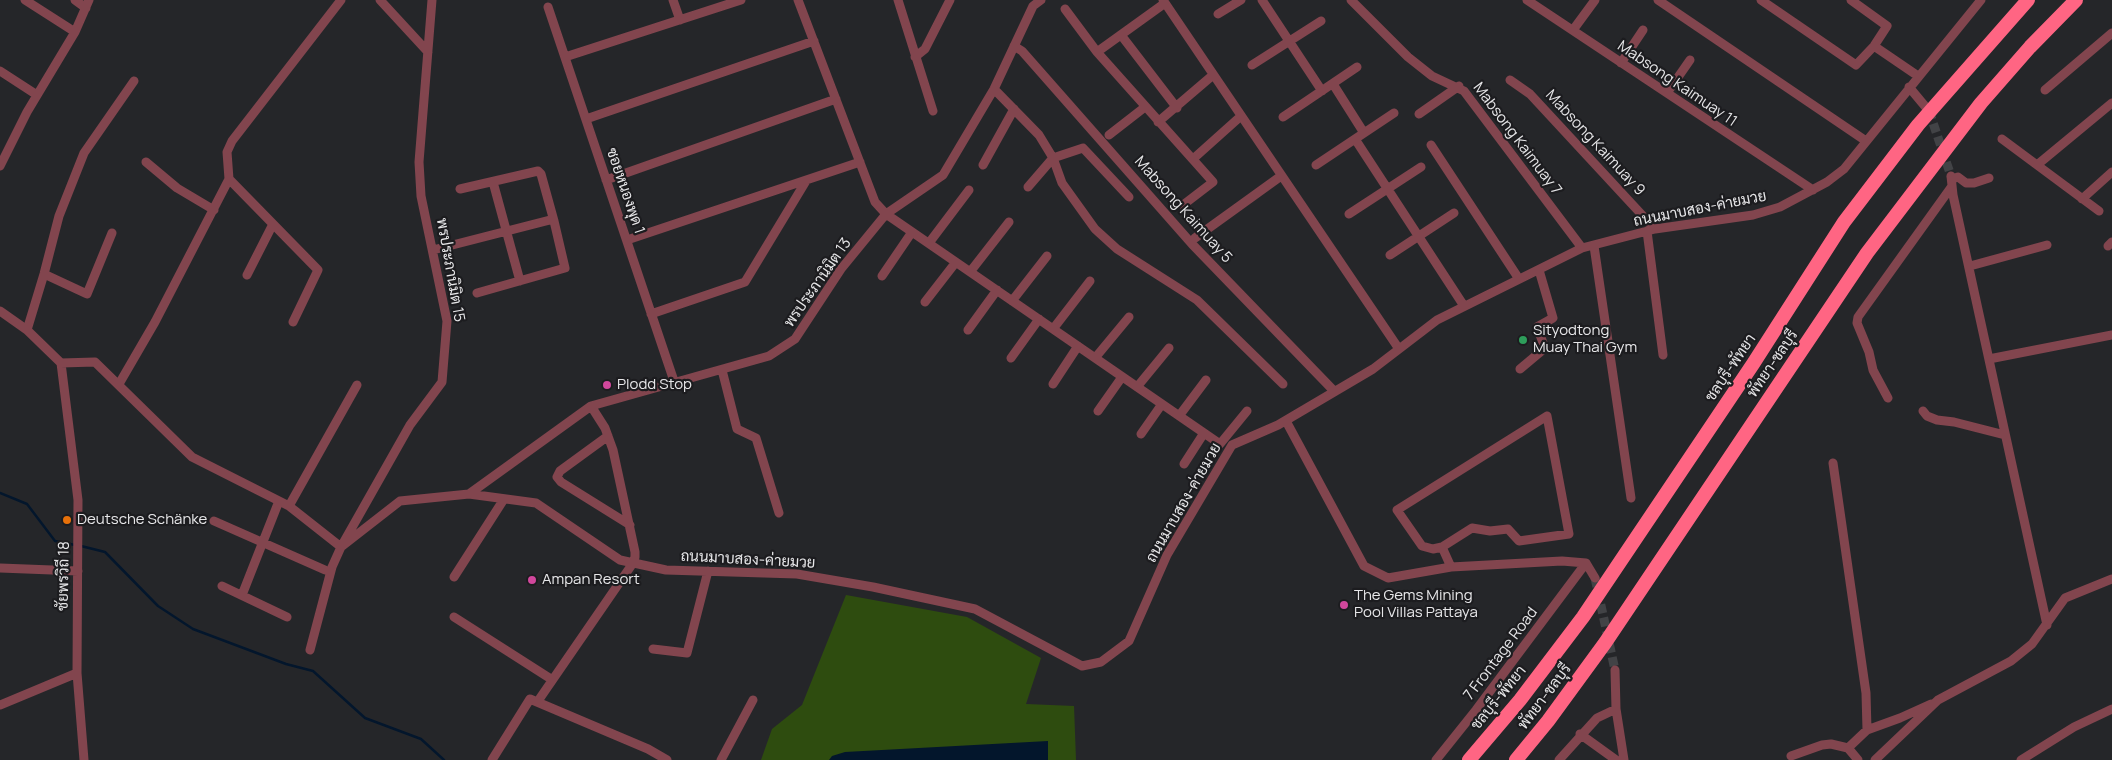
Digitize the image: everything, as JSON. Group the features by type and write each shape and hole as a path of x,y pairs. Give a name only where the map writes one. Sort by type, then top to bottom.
{"highway":[{"name":"ชลบุรี-พัทยา","path":"1469,760 1520,700 1583,617 1753,364 1844,222 1918,125 2028,0"},
{"name":"พัทยา-ชลบุรี","path":"1516,760 1548,721 1605,644 1867,253 1981,103 2076,0"}],"street":[{"path":"25,0 75,32"},
{"path":"0,166 37,95 75,32 88,4 75,0"},
{"path":"118,384 155,322 229,179 226,159 232,141 341,0"},
{"path":"380,0 428,52"},
{"name":"พรประภานิมิต 15","path":"310,650 332,568 341,547 410,425 442,382 447,322 422,196 419,162 432,0"},
{"path":"673,0 680,20"},
{"path":"565,57 741,0"},
{"path":"798,0 875,202 886,214 1220,444 1247,411"},
{"path":"898,0 933,111"},
{"path":"915,57 925,48 950,0"},
{"name":"พรประภานิมิต 13","path":"469,494 591,406 675,384 769,356 795,339 841,269 886,214 943,175 994,89 1033,6 1041,0"},
{"path":"1218,14 1241,0"},
{"path":"1262,0 1322,91"},
{"name":"Mabsong Kaimuay 7","path":"1352,0 1408,57 1432,76 1459,86 1582,248"},
{"name":"Mabsong Kaimuay 11","path":"1527,0 1813,190"},
{"path":"1573,30 1595,0"},
{"path":"1658,0 1866,141"},
{"path":"1761,0 1856,65 1874,46 1886,26 1851,0"},
{"name":"ถนนมาบสอง-ค่ายมวย","path":"341,547 400,501 469,494 536,503 620,560 666,570 806,575 975,609 1082,666 1101,662 1128,641 1167,555 1232,445 1286,421 1334,390 1374,369 1437,320 1582,248 1651,230 1753,215 1780,207 1813,190 1844,169 1981,0"},
{"path":"1097,52 1164,2 1399,349"},
{"name":"ซอยหนองพุด 1","path":"548,7 675,384"},
{"path":"1065,9 1097,52 1213,182 1183,205"},
{"path":"1252,65 1321,21"},
{"path":"1621,63 1643,30"},
{"path":"2045,90 2112,32"},
{"path":"1121,34 1177,108"},
{"path":"586,119 814,41"},
{"name":"Mabsong Kaimuay 5","path":"1014,46 1022,50 1192,244 1334,390"},
{"path":"1874,46 1918,76"},
{"path":"1667,93 1690,60"},
{"path":"1282,117 1358,67"},
{"path":"0,71 37,95"},
{"path":"1158,122 1177,108 1213,75"},
{"name":"Mabsong Kaimuay 9","path":"1510,80 1530,94 1651,230"},
{"path":"27,330 59,216 84,153 134,81"},
{"path":"1333,84 1364,134"},
{"path":"1419,114 1459,86"},
{"path":"1909,87 1929,110"},
{"path":"994,89 1039,135 1053,158 1062,183 1095,229 1117,249 1197,300 1283,384"},
{"path":"606,180 836,99"},
{"path":"2037,165 2112,104"},
{"path":"1109,135 1145,107"},
{"path":"983,165 1014,109"},
{"path":"1316,165 1394,113"},
{"path":"1193,158 1241,116"},
{"path":"1355,139 1464,306"},
{"path":"2002,139 2099,211"},
{"path":"1431,145 1519,279"},
{"path":"1028,187 1053,158 1083,148 1129,197"},
{"path":"146,162 188,196 214,210"},
{"path":"627,240 860,162"},
{"path":"1349,214 1421,167"},
{"path":"460,189 539,172 566,266 561,270 477,292"},
{"path":"2082,199 2112,172"},
{"path":"1195,238 1281,176"},
{"path":"1888,398 1873,370 1869,352 1857,323 1858,317 1952,180 1958,178 1966,183 1974,183 1989,178"},
{"path":"229,179 318,270 293,322"},
{"path":"652,314 745,282 806,180"},
{"path":"1952,180 2047,625"},
{"path":"493,182 520,281"},
{"path":"929,243 970,190"},
{"path":"1390,255 1454,212"},
{"path":"433,250 550,220 554,222"},
{"path":"970,272 1009,222"},
{"path":"247,275 274,224"},
{"path":"1651,230 1663,355"},
{"path":"882,276 912,232"},
{"path":"44,274 87,294 112,233"},
{"path":"1970,266 2048,245"},
{"path":"1594,246 1631,498"},
{"path":"1012,301 1047,256"},
{"path":"925,302 956,262"},
{"path":"1520,369 1545,348 1537,327 1553,318 1539,270"},
{"path":"1053,329 1090,281"},
{"path":"968,330 997,290"},
{"path":"0,311 27,330 61,363 95,362 192,457 289,506 341,547"},
{"path":"1095,358 1129,317"},
{"path":"1010,358 1039,319"},
{"path":"1989,359 2112,335"},
{"path":"1053,384 1078,346"},
{"path":"1137,387 1170,348"},
{"name":"ชัยพรวิถี 18","path":"61,363 78,500 77,674 84,760"},
{"path":"722,370 737,429 756,438 779,513"},
{"path":"1098,411 1122,377"},
{"path":"1179,416 1206,380"},
{"path":"289,506 357,385"},
{"path":"1141,434 1162,404"},
{"path":"538,701 551,679 633,563 635,552 608,436 591,406"},
{"path":"1923,411 1927,416 1937,420 1954,422 2005,435"},
{"path":"1547,416 1569,534 1519,541 1508,529 1490,532 1472,528 1442,547 1433,549 1422,546 1398,510 1547,416"},
{"path":"1286,421 1364,566 1388,578 1450,567 1562,561 1586,563 1595,578"},
{"path":"1184,464 1204,433"},
{"path":"608,436 560,471 558,477 560,482 630,525"},
{"path":"1833,463 1866,693 1867,730"},
{"path":"454,577 504,499"},
{"path":"242,595 279,501"},
{"path":"214,521 325,570"},
{"path":"1442,547 1450,567"},
{"name":"7 Frontage Road","path":"1436,760 1476,710 1586,563"},
{"path":"0,568 78,570"},
{"path":"653,649 687,653 708,571"},
{"path":"1848,748 1867,730 1900,718 1938,700 2011,661 2032,644 2065,598 2112,579"},
{"path":"222,586 287,617"},
{"path":"454,617 551,679"},
{"path":"1615,670 1616,710 1624,760"},
{"path":"0,705 77,674"},
{"path":"492,760 526,701 530,699 648,749 667,760"},
{"path":"721,760 753,700"},
{"path":"1875,760 1938,700"},
{"path":"2021,760 2112,708"},
{"path":"1559,760 1580,734 1597,718 1616,710"},
{"path":"1580,734 1616,760"},
{"path":"1791,756 1822,745 1831,744 1848,748 1858,760"}],"green space":[{"path":"846,595 967,617 1041,658 1026,704 1074,706 1076,760 761,760 772,729 802,705"}],"water":[{"path":"1048,741 1048,760 829,760 832,756 845,752"}],"waterway":[{"path":"0,493 27,504 55,541 75,545"},
{"path":"81,546 105,552 158,606 193,629 286,664 313,671 365,718 421,739 444,760"}],"tunnel":[{"path":"1929,111 1951,176"},
{"path":"1595,578 1615,670"}],"place":[{"name":"Sityodtong Muay Thai Gym","path":"1523,340"},
{"name":"Plodd Stop","path":"607,385"},
{"name":"Deutsche Schänke","path":"67,520"},
{"name":"Ampan Resort","path":"532,580"},
{"name":"The Gems Mining Pool Villas Pattaya","path":"1344,605"}]}
